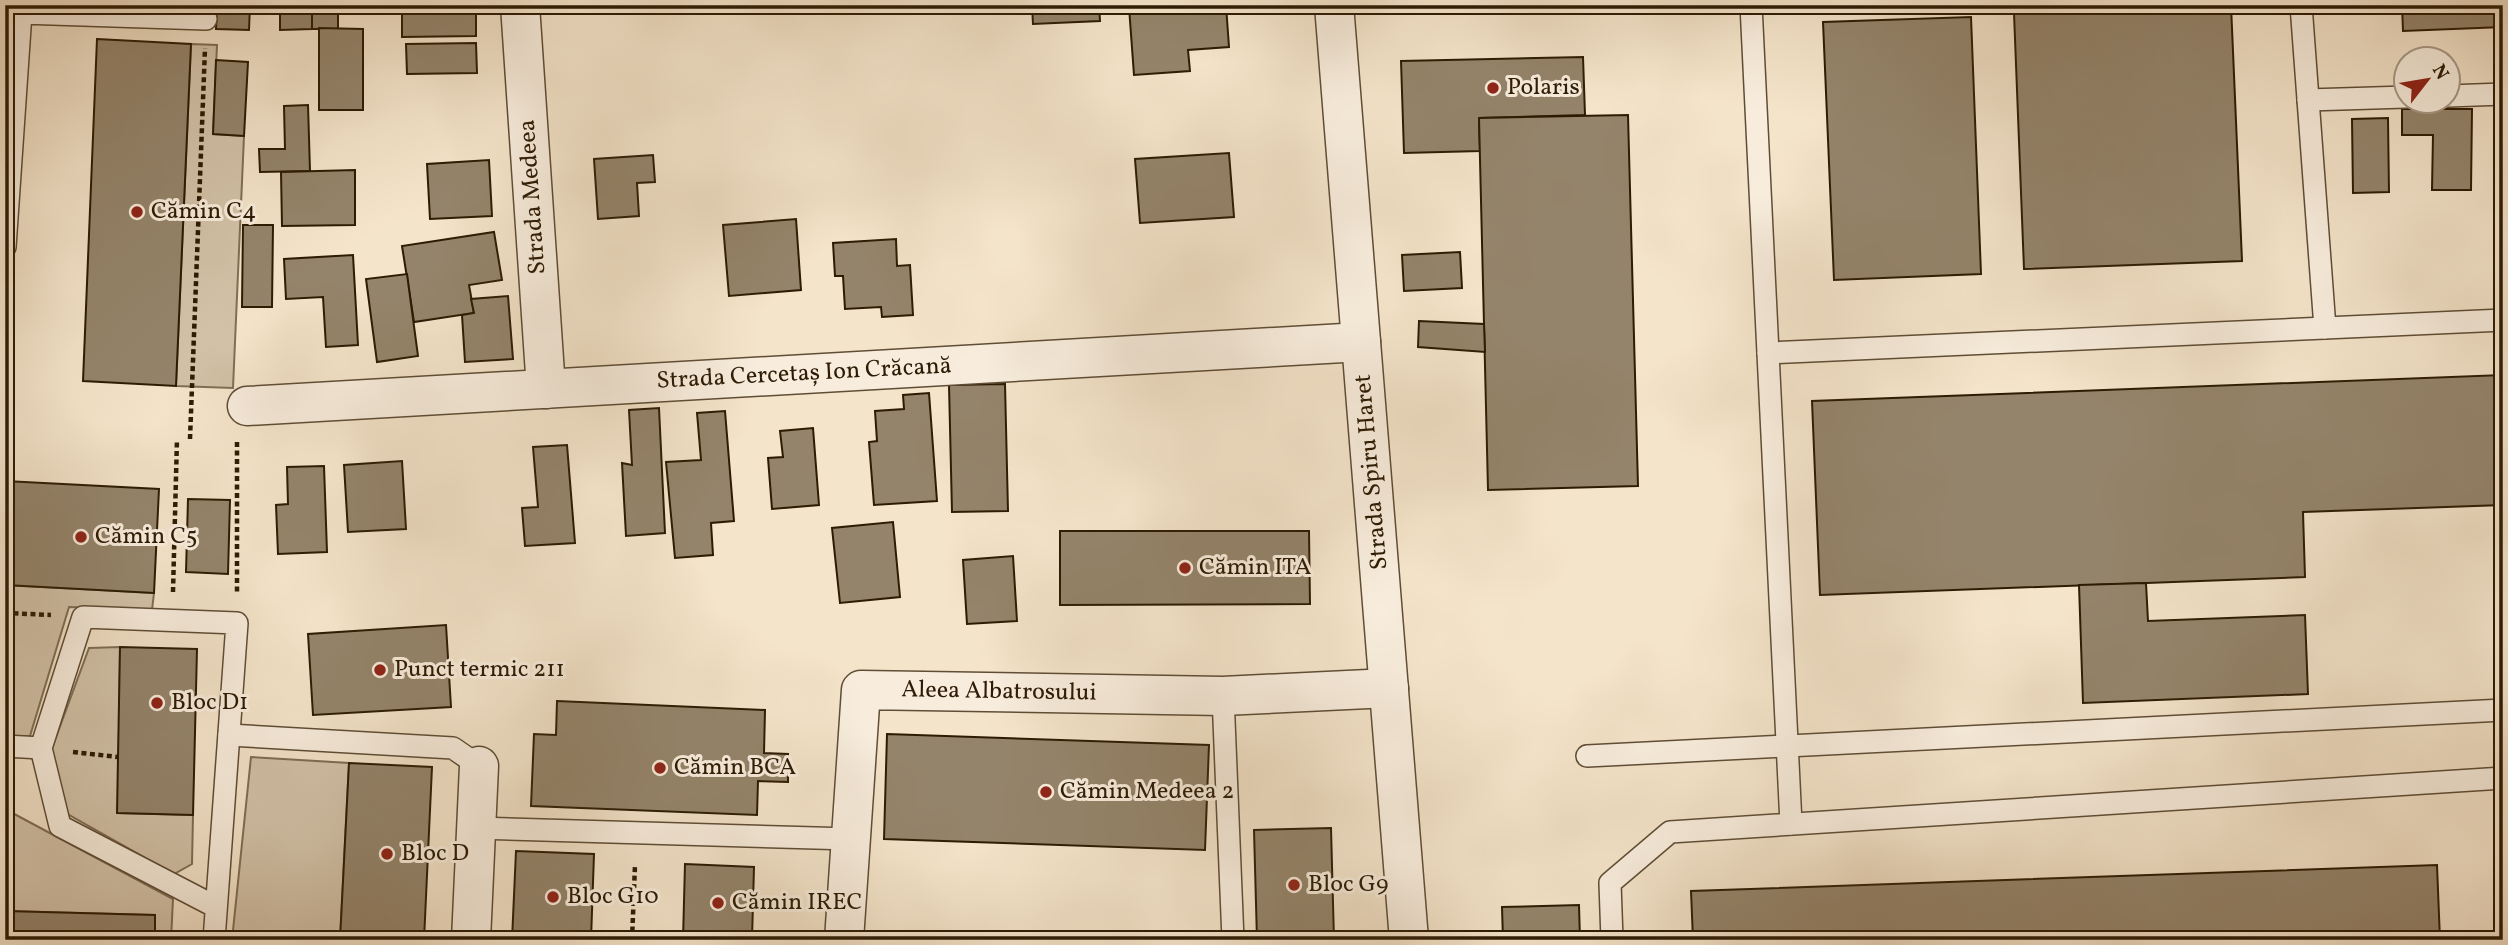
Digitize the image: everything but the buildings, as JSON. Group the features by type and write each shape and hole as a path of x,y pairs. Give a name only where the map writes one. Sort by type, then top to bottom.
{"street":[{"name":"Strada Medeea","path":"520,5 546,389"},
{"name":"Strada Spiru Haret","path":"1334,5 1409,940"},
{"name":"Strada Cercetaș Ion Crăcană","path":"242,421 546,389 1361,342"},
{"name":"Aleea Albatrosului","path":"844,940 861,690 1223,696 1389,688"},
{"path":"471,940 480,766"}],"lane":[{"path":"1751,5 1791,824"},
{"path":"2301,5 2325,328"},
{"path":"5,247 13,12 206,19"},
{"path":"2462,95 2503,94"},
{"path":"2308,100 2392,97"},
{"path":"1768,353 2503,320"},
{"path":"214,940 237,623 83,617 41,748 60,826 216,907"},
{"path":"1223,696 1233,940"},
{"path":"1587,756 2503,710"},
{"path":"229,735 453,748 480,766"},
{"path":"5,746 41,748"},
{"path":"1612,940 1610,883 1670,832 2503,778"},
{"path":"477,828 851,839"}],"path":[{"path":"190,439 206,19"},
{"path":"237,623 242,421"},
{"path":"172,620 177,439"},
{"path":"5,613 83,617"},
{"path":"41,748 118,757"},
{"path":"632,940 636,832"}],"shaded area":[{"path":"191,44 217,45 213,134 244,136 233,388 176,386"},
{"path":"5,585 154,593 152,610 69,607 30,736 5,737"},
{"path":"120,647 118,813 193,815 192,864 174,874 64,812 52,748 89,648"},
{"path":"251,757 349,763 340,940 232,940"},
{"path":"5,809 173,899 171,940 155,940 154,915 5,911"}],"place":[{"name":"Polaris","path":"1493,88"},
{"name":"Cămin C4","path":"137,212"},
{"name":"Cămin C5","path":"81,537"},
{"name":"Cămin ITA","path":"1185,568"},
{"name":"Punct termic 211","path":"380,670"},
{"name":"Bloc D1","path":"157,703"},
{"name":"Cămin BCA","path":"660,768"},
{"name":"Cămin Medeea 2","path":"1046,792"},
{"name":"Bloc D","path":"387,854"},
{"name":"Bloc G9","path":"1294,885"},
{"name":"Bloc G10","path":"553,897"},
{"name":"Cămin IREC","path":"718,903"}]}
